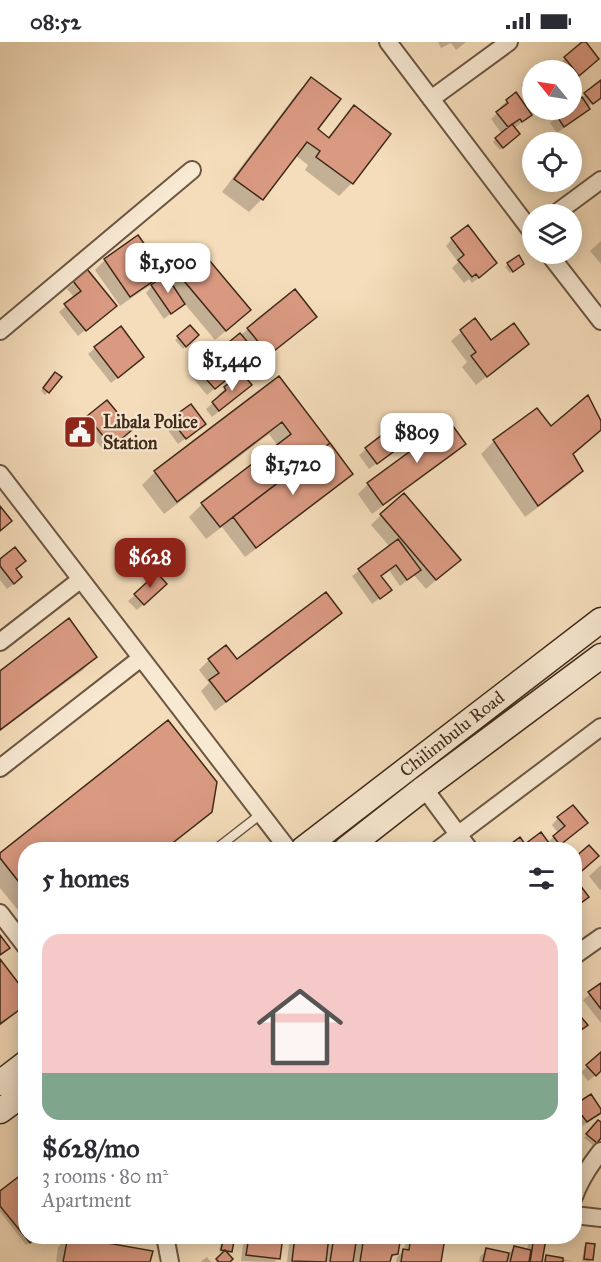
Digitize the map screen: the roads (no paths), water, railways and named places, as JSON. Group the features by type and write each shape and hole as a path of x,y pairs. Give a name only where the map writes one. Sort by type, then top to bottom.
{"main road":[{"name":"Chilimbulu Road","path":"312,842 601,620"},
{"name":"Chilimbulu Road","path":"355,842 601,656"},
{"path":"0,1083 18,1069"},
{"path":"0,1111 18,1098"}],"street":[{"path":"388,42 522,219"},
{"path":"431,99 509,42"},
{"path":"0,331 192,170"},
{"path":"569,204 601,180"},
{"path":"557,264 601,321"},
{"path":"0,474 283,842"},
{"path":"0,642 80,580"},
{"path":"0,768 141,658"},
{"path":"449,842 601,727"},
{"path":"424,788 464,842"},
{"path":"0,913 18,936"},
{"path":"582,950 601,937"},
{"path":"582,1180 601,1151"},
{"path":"582,1216 601,1218"},
{"path":"167,1244 170,1262"}],"lane":[{"path":"225,842 261,814"}],"place":[{"name":"Libala Police Station","path":"80,432"}]}
